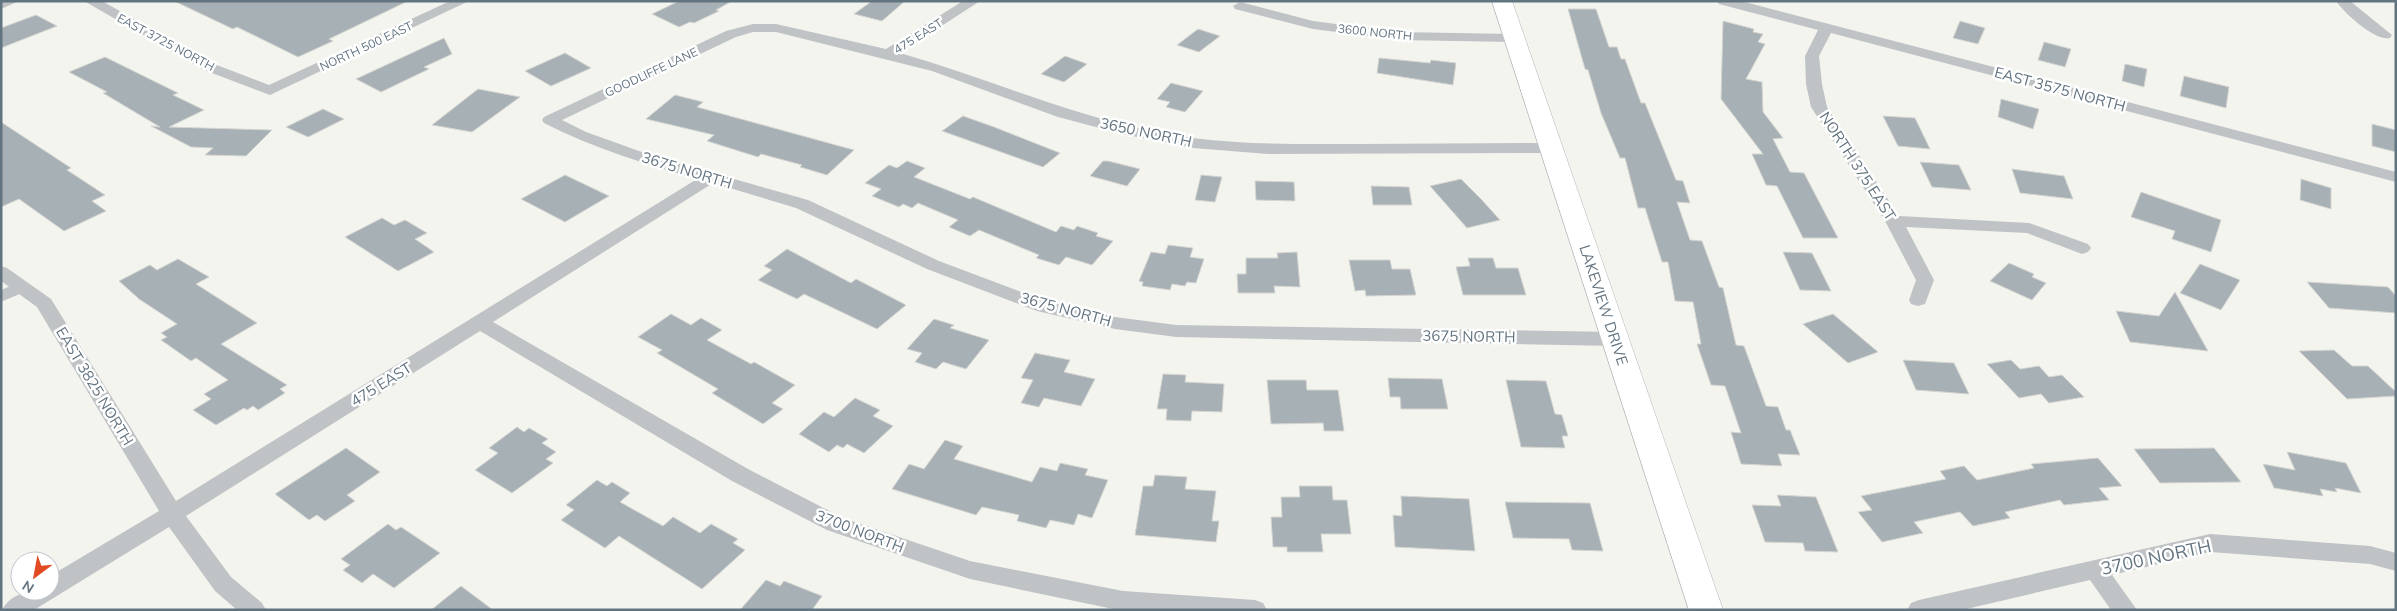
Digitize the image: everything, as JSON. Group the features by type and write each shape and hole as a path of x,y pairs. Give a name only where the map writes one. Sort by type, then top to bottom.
{"street":[{"path":"1,5 12,1"},
{"name":"EAST 3725 NORTH","path":"91,1 209,67 270,90"},
{"name":"NORTH 500 EAST","path":"270,90 462,1"},
{"name":"475 EAST","path":"888,54 973,1"},
{"name":"LAKEVIEW DRIVE","path":"1502,1 1706,610"},
{"name":"EAST 3575 NORTH","path":"1724,1 2396,177"},
{"path":"2343,1 2348,8 2385,35"},
{"name":"3600 NORTH","path":"1240,6 1312,25 1398,36 1513,38"},
{"name":"3650 NORTH","path":"753,28 776,28 888,54 937,68 1064,114 1122,129 1193,143 1268,149 1552,148"},
{"name":"GOODLIFFE LANE","path":"550,120 731,34 753,28"},
{"name":"NORTH 375 EAST","path":"1826,28 1812,56 1814,84 1819,106 1894,221 1925,280 1918,300"},
{"name":"3675 NORTH","path":"550,120 580,135 648,159 802,204 933,265 1044,307 1115,323 1176,331 1615,339"},
{"name":"475 EAST","path":"60,582 710,178"},
{"path":"1894,221 2029,228 2082,248"},
{"name":"EAST 3825 NORTH","path":"1,272 44,302 172,514 223,584 254,610"},
{"name":"3700 NORTH","path":"479,322 740,475 835,524 970,570 1046,586 1123,601 1255,610"},
{"name":"3700 NORTH","path":"1919,610 2210,543 2370,555 2396,562"},
{"path":"2096,570 2125,610"},
{"path":"14,610 29,601"}],"lane":[{"path":"1,296 22,287"}],"building":[{"path":"174,1 408,1 329,39 333,41 298,57 237,27 233,29"},
{"path":"679,1 732,1 716,10 719,11 694,23 690,22 679,27 652,14"},
{"path":"872,1 905,1 882,21 854,14"},
{"path":"1568,9 1596,9 1609,47 1617,47 1621,59 1625,59 1641,103 1645,103 1676,180 1683,181 1690,203 1677,202 1690,240 1702,241 1719,287 1723,288 1736,345 1744,346 1766,406 1778,407 1786,430 1790,430 1800,455 1778,454 1782,466 1741,464 1731,432 1741,433 1725,386 1711,385 1697,344 1701,344 1693,302 1675,301 1668,262 1662,262 1645,208 1638,208 1625,158 1620,158 1601,113 1588,70 1585,69"},
{"path":"36,15 57,26 1,48 1,28"},
{"path":"1723,21 1754,29 1753,32 1763,34 1758,42 1765,44 1746,79 1762,82 1763,112 1783,138 1773,139 1790,172 1804,173 1838,238 1803,238 1777,186 1766,185 1752,154 1763,154 1721,99"},
{"path":"1960,21 1985,28 1978,44 1953,38"},
{"path":"1198,29 1220,36 1199,52 1177,45"},
{"path":"444,38 452,54 424,67 429,69 381,92 356,79"},
{"path":"2044,42 2071,49 2065,67 2038,60"},
{"path":"565,53 591,68 551,86 525,71"},
{"path":"1065,56 1087,64 1064,82 1041,74"},
{"path":"105,57 178,93 173,95 204,110 169,127 272,130 246,156 205,155 213,148 191,147 151,126 160,127 103,93 107,92 69,72"},
{"path":"1379,58 1430,63 1431,60 1456,63 1453,85 1377,73"},
{"path":"2125,64 2147,69 2144,87 2122,81"},
{"path":"2184,76 2229,87 2226,108 2180,96"},
{"path":"1171,83 1203,91 1185,112 1166,107 1170,102 1157,99"},
{"path":"478,89 520,97 472,132 432,125"},
{"path":"675,95 703,102 697,107 854,150 827,175 800,167 802,165 761,154 758,157 707,141 714,135 646,119"},
{"path":"2001,99 2039,109 2033,129 1998,117"},
{"path":"323,109 344,119 308,137 286,127"},
{"path":"963,116 1060,153 1043,167 942,131"},
{"path":"1883,116 1915,118 1930,149 1898,146"},
{"path":"1,122 71,168 67,170 105,195 92,201 106,211 64,231 19,199 1,207"},
{"path":"2372,124 2396,130 2396,152 2372,146"},
{"path":"907,161 925,168 914,177 970,199 973,197 1056,232 1061,226 1074,230 1077,226 1098,233 1096,236 1113,241 1092,265 1066,257 1059,265 1036,258 1039,255 979,230 970,236 949,227 958,220 918,203 912,208 903,204 899,207 872,196 881,189 865,183 889,165 897,168"},
{"path":"1103,161 1140,169 1127,186 1090,176"},
{"path":"1920,162 1959,165 1971,190 1932,187"},
{"path":"2012,169 2064,176 2073,199 2020,193"},
{"path":"565,175 609,196 565,222 521,199"},
{"path":"1201,175 1222,177 1215,202 1195,200"},
{"path":"1461,179 1500,220 1467,228 1430,186"},
{"path":"2301,179 2331,188 2331,209 2300,200"},
{"path":"1255,181 1294,182 1295,201 1256,200"},
{"path":"1371,186 1409,187 1412,205 1373,205"},
{"path":"2141,192 2221,220 2211,252 2172,239 2175,231 2131,217"},
{"path":"382,218 394,225 405,220 427,233 415,239 434,252 398,271 345,237"},
{"path":"1168,245 1193,248 1190,257 1204,259 1196,283 1187,282 1185,286 1172,284 1170,290 1142,286 1143,282 1139,281 1151,252 1165,254"},
{"path":"787,249 851,283 856,279 906,305 877,329 804,294 797,299 758,280 772,270 764,266"},
{"path":"1297,252 1300,287 1274,286 1275,293 1238,293 1237,274 1246,274 1246,258 1278,258 1277,253"},
{"path":"1783,252 1812,253 1831,291 1800,290"},
{"path":"1468,258 1493,258 1496,268 1518,268 1526,295 1463,295 1456,267 1470,266"},
{"path":"178,259 209,277 196,284 257,323 221,344 287,385 280,389 285,393 258,410 253,406 247,410 244,408 216,425 193,410 211,399 204,394 228,380 196,358 191,361 161,340 167,337 161,333 177,324 139,299 119,281 150,265 157,270"},
{"path":"1349,260 1390,260 1392,269 1410,269 1416,295 1366,296 1365,290 1355,291"},
{"path":"2009,263 2034,274 2032,277 2046,283 2032,300 1990,281"},
{"path":"2200,264 2240,280 2221,310 2180,293"},
{"path":"2307,282 2388,287 2396,296 2396,313 2329,308"},
{"path":"2175,292 2208,351 2130,342 2116,311 2159,316"},
{"path":"671,314 691,325 701,318 722,330 707,340 751,364 754,362 795,385 772,403 783,409 763,424 712,393 718,389 657,353 662,350 638,337"},
{"path":"1833,314 1878,352 1848,363 1803,324"},
{"path":"934,319 954,325 950,328 989,340 966,369 943,362 936,369 915,362 922,353 907,349"},
{"path":"2334,350 2352,366 2368,366 2396,392 2396,396 2347,399 2299,351"},
{"path":"1035,353 1070,360 1064,372 1095,379 1081,406 1044,398 1039,407 1021,403 1033,380 1021,378"},
{"path":"1903,360 1954,363 1969,394 1916,390"},
{"path":"2011,360 2020,369 2039,366 2049,377 2062,375 2084,397 2049,403 2041,394 2019,398 1987,364"},
{"path":"1163,374 1186,375 1185,382 1224,384 1222,412 1192,411 1191,421 1166,420 1167,409 1157,409"},
{"path":"1388,378 1442,379 1448,409 1401,409 1400,397 1390,397"},
{"path":"1267,380 1306,380 1307,390 1338,390 1344,431 1324,431 1323,423 1271,424"},
{"path":"1506,380 1546,381 1555,414 1562,415 1568,436 1562,436 1565,448 1521,447"},
{"path":"855,398 880,410 873,416 893,426 864,453 847,444 843,448 837,445 829,452 799,434 824,412 834,417"},
{"path":"517,427 524,432 529,428 548,439 542,443 556,452 546,459 553,463 512,493 475,470 498,453 489,448"},
{"path":"945,440 963,446 954,459 1032,482 1040,467 1057,471 1060,463 1088,469 1085,475 1108,480 1092,518 1078,514 1074,525 1050,520 1046,528 1017,521 1019,515 982,507 976,515 892,489 909,464 924,469"},
{"path":"346,448 380,472 347,495 355,501 325,521 317,515 309,520 275,494"},
{"path":"2214,448 2241,482 2160,483 2134,449"},
{"path":"2287,452 2346,463 2361,493 2335,488 2337,492 2320,489 2323,496 2274,488 2263,464 2295,470"},
{"path":"2098,458 2122,486 2099,488 2109,500 2064,505 2060,500 2005,512 2010,518 1973,526 1960,512 1914,522 1923,533 1882,542 1858,512 1872,510 1861,496 1946,479 1940,471 1964,466 1977,480 2034,468 2031,464"},
{"path":"1155,475 1187,477 1185,489 1216,491 1212,521 1219,521 1216,542 1135,535 1143,486 1153,486"},
{"path":"597,480 607,486 612,482 630,493 620,502 663,526 673,517 700,533 711,524 738,539 733,543 745,550 702,589 619,536 605,548 561,520 574,510 566,505"},
{"path":"1299,486 1332,486 1333,500 1347,500 1351,534 1321,534 1323,552 1287,552 1287,547 1273,547 1271,517 1282,517 1281,497 1300,497"},
{"path":"1777,495 1816,497 1838,552 1805,551 1803,543 1765,542 1752,505 1781,506"},
{"path":"1401,496 1469,499 1475,551 1395,547 1393,515 1402,516"},
{"path":"1505,502 1590,503 1603,551 1572,550 1569,539 1513,538"},
{"path":"388,524 396,530 401,527 440,553 394,588 373,574 362,583 343,570 350,565 341,559"},
{"path":"766,580 780,586 784,581 822,596 812,610 740,610"},
{"path":"461,586 493,610 431,610"}]}
